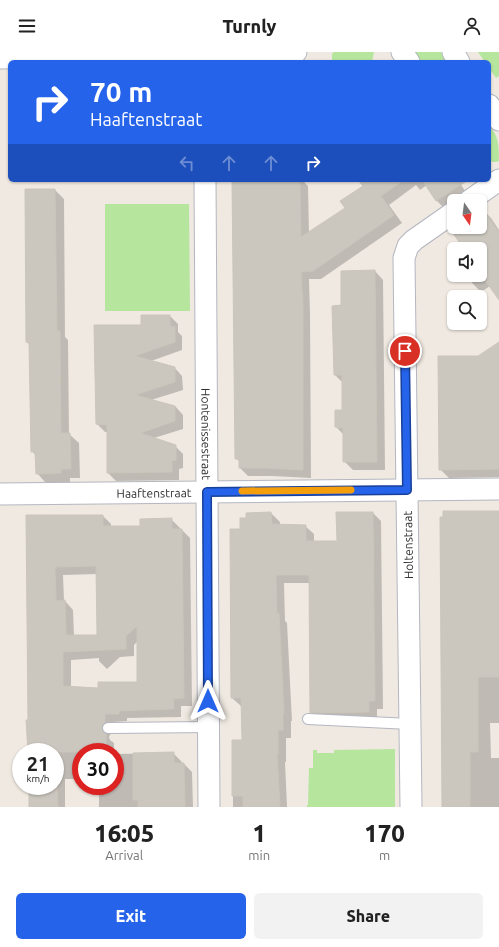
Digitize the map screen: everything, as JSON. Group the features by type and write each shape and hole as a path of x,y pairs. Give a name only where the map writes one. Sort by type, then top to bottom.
{"street":[{"path":"0,58 205,58 296,52"},
{"path":"452,52 458,60"},
{"path":"491,108 499,120"},
{"name":"Hontenissestraat","path":"205,182 209,807"},
{"path":"480,194 495,184"},
{"name":"Holtenstraat","path":"411,807 404,258 408,246 414,240 447,217"},
{"name":"Haaftenstraat","path":"0,494 499,489"}],"lane":[{"path":"308,719 410,724"},
{"path":"108,728 208,727"}],"green space":[{"path":"334,52 374,52 372,60 332,60 332,54"},
{"path":"414,52 441,52 446,60 420,60"},
{"path":"478,52 499,52 499,76 496,78 491,71 491,60 484,60"},
{"path":"491,129 497,137 499,151 499,161 492,162"},
{"path":"105,204 189,204 190,311 105,311"},
{"path":"395,749 395,807 307,807 309,768 313,768 313,750 317,750 317,753 334,753 334,750"}],"building":[{"path":"232,182 300,182 301,237 345,208 340,201 363,186 360,182 401,182 381,196 394,215 313,271 301,272 303,306 303,470 239,468 239,459 235,459"},
{"path":"423,182 465,182 436,201"},
{"path":"25,189 55,189 57,331 60,331 61,433 70,433 71,469 61,469 61,473 36,474 35,452 31,452 29,343 26,342"},
{"path":"487,215 499,232 499,300 486,282 487,242 459,242 454,234 487,234"},
{"path":"375,270 377,462 343,462 343,428 335,427 335,410 342,410 342,375 334,375 332,306 341,305 341,271"},
{"path":"141,315 170,315 170,326 175,327 175,342 135,356 175,367 175,382 135,395 175,406 175,421 140,433 176,445 176,460 172,461 172,472 107,473 107,425 96,424 94,325 141,325"},
{"path":"499,342 499,469 439,470 438,356 478,356"},
{"path":"443,511 499,511 499,677 478,677 478,752 470,752 470,807 442,807 440,517 443,517"},
{"path":"271,512 272,524 306,525 306,541 337,541 336,512 373,512 375,701 369,701 369,712 310,713 309,575 276,575 277,613 279,613 284,713 283,730 278,730 277,754 280,807 243,807 243,796 232,796 232,740 242,740 241,698 231,698 230,529 240,529 240,518 246,518 246,513"},
{"path":"26,515 103,515 103,526 140,526 140,519 172,518 172,529 182,529 184,698 173,699 174,709 119,711 119,714 105,714 105,722 102,728 103,732 106,734 106,743 72,743 72,752 64,752 64,743 27,743 26,720 28,720","holes":["96,566 97,635 66,635 65,600 56,601 55,567","137,626 137,682 98,682 98,688 63,686 63,652 126,649 126,636"]},
{"path":"174,752 174,763 184,763 185,807 138,807 138,800 133,800 133,753"},
{"path":"29,795 57,795 58,807 29,807"}],"slow traffic":[{"path":"242,491 351,490"}],"route":[{"path":"208,701 207,492 407,490 405,351"}]}
